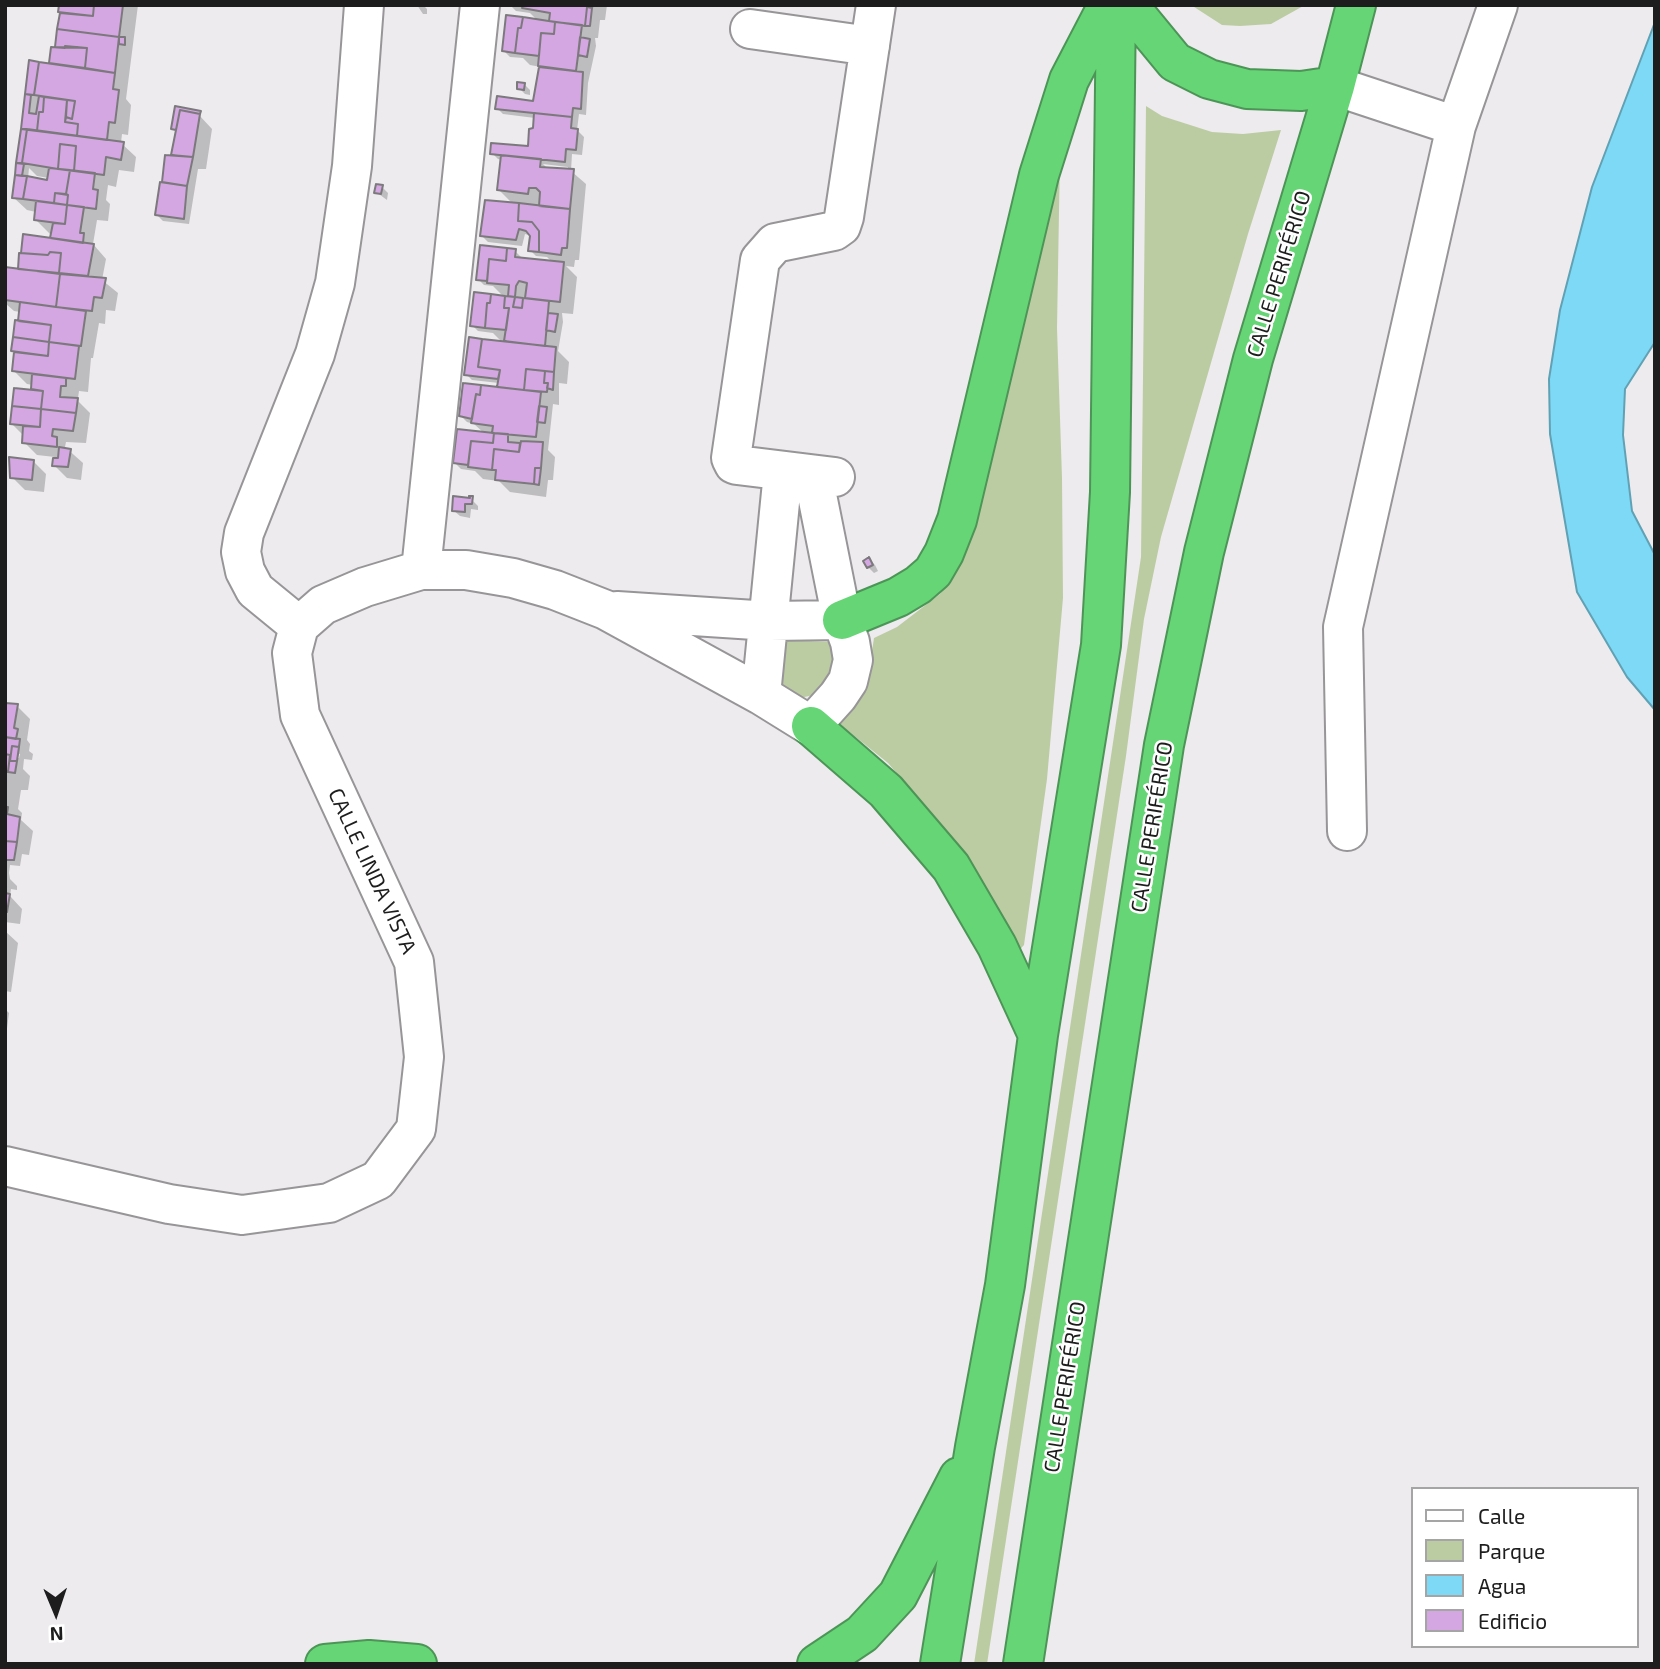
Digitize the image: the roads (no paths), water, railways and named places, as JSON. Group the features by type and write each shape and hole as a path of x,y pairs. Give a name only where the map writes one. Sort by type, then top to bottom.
{"highway":[{"path":"842,620 918,586 933,572 944,553 957,520 1039,175 1069,80 1108,5"},
{"path":"940,1664 975,1447 1005,1285 1038,1035 1101,645 1110,492 1115,5"},
{"path":"1128,5 1175,62 1209,79 1247,89 1301,91 1335,86"},
{"name":"CALLE PERIFÉRICO","path":"1023,1664 1164,745 1204,552 1253,359 1335,86 1356,5"},
{"path":"811,726 886,792 951,867 997,946 1038,1035"},
{"path":"817,1664 862,1634 898,1595 975,1447"},
{"path":"325,1664 369,1660 417,1664"}],"street":[{"path":"364,5 352,166 335,283 315,354 244,533 241,551 245,570 255,590 299,626 323,605 365,587 421,570 466,570 513,578 555,590 606,610 761,695 811,726 848,681 853,660 810,474"},
{"path":"421,570 480,5"},
{"path":"810,474 737,465 731,458 760,260 775,243 834,230 841,226 876,5"},
{"path":"1347,831 1343,627 1456,126 1499,5"},
{"path":"750,29 870,46"},
{"path":"1335,86 1456,126"},
{"path":"761,695 770,621 810,474"},
{"path":"606,610 770,621 842,620"},
{"name":"CALLE LINDA VISTA","path":"5,1166 169,1204 242,1215 329,1203 378,1180 416,1129 424,1057 414,962 300,715 292,653 299,626"}],"water":[{"path":"1655,22 1655,342 1625,389 1623,435 1632,511 1655,555 1655,710 1627,677 1577,592 1550,434 1549,379 1560,310 1592,187"}]}
